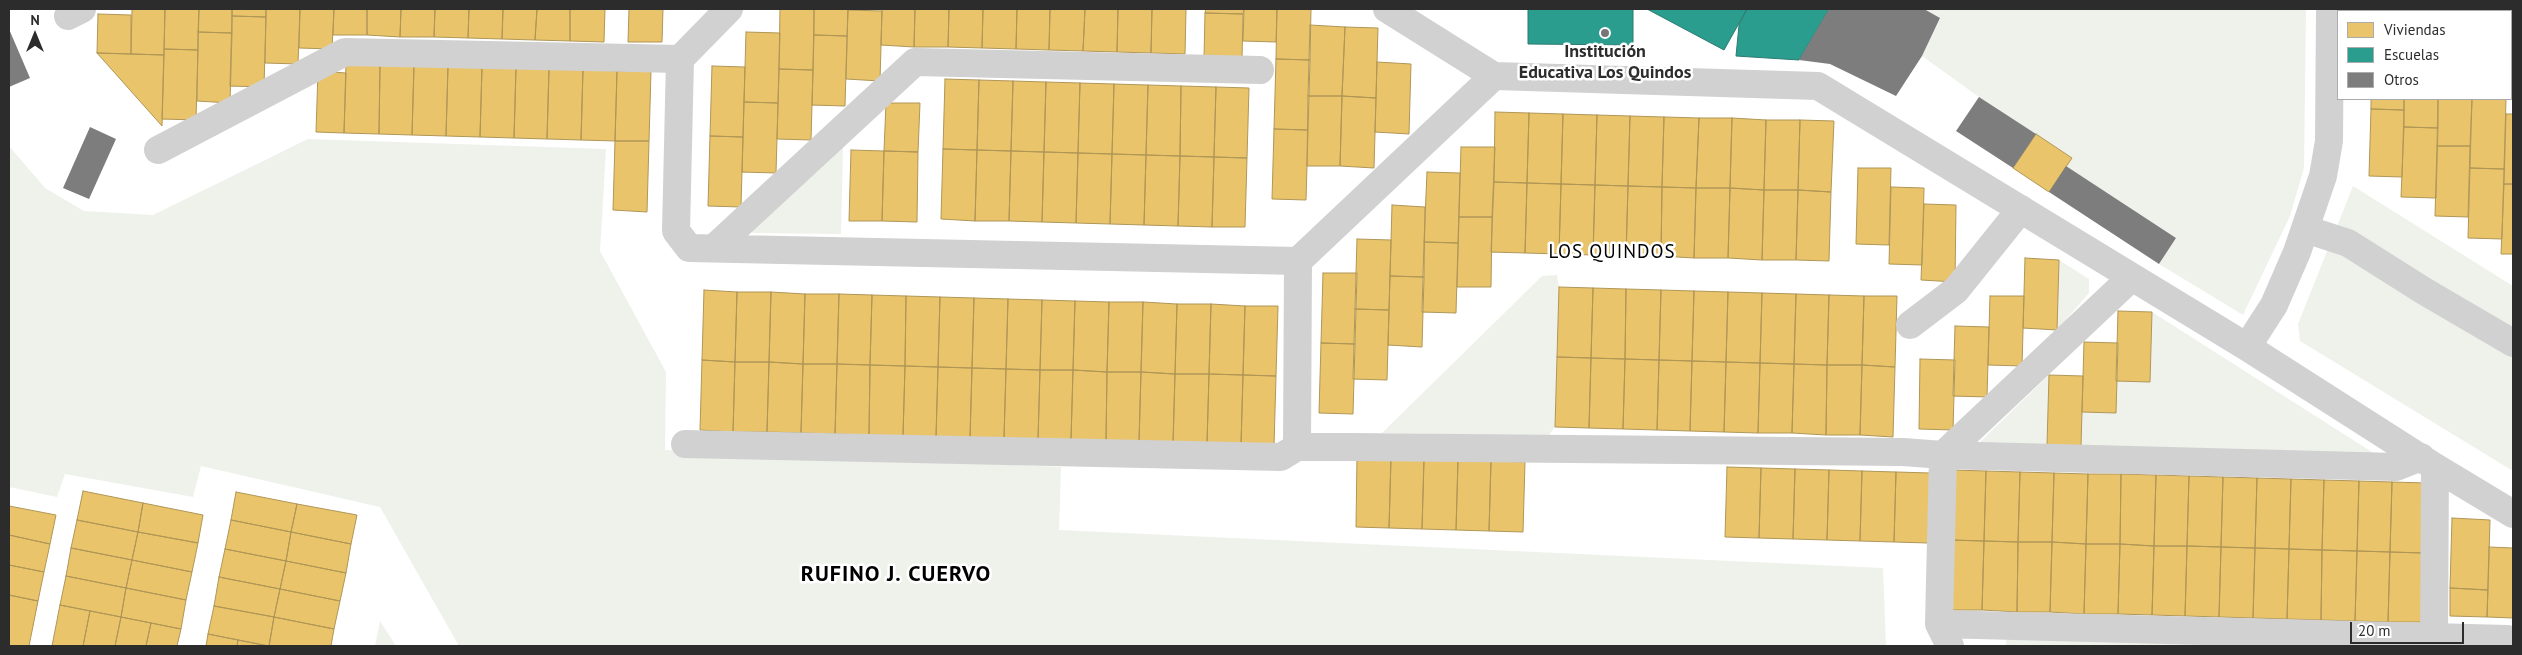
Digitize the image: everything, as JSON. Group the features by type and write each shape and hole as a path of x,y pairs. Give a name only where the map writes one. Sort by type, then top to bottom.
{"street":[{"path":"729,9 680,59 676,231 689,248 1298,261 1494,76"},
{"path":"1387,9 1494,76 1818,86 2247,346 2513,514"},
{"path":"2247,346 2274,305 2305,229 2323,176 2329,140 2330,9"},
{"path":"158,150 345,52 680,59"},
{"path":"714,248 915,62 1260,70"},
{"path":"1910,325 1956,290 2021,209"},
{"path":"2305,229 2348,243 2424,291 2513,342"},
{"path":"1297,447 1298,261"},
{"path":"2132,277 1943,456 1945,635 2220,639 2507,639 2507,646"},
{"path":"685,444 1281,457 1297,447 1903,452 1943,456 2396,468 2428,462"},
{"path":"2428,462 2434,638"}],"shaded area":[{"path":"1924,9 2306,9 2304,168 2290,216 2243,315 2159,264 2176,238 2066,166 2071,157 1979,97 1922,56 1940,19"},
{"path":"308,139 606,149 600,251 666,372 665,450 1061,467 1059,530 1883,568 1886,646 459,646 380,507 201,466 193,497 65,474 57,497 9,487 9,146 45,188 84,211 153,215"},
{"path":"843,146 841,234 753,233 750,226"},
{"path":"2353,186 2513,286 2513,471 2300,341 2298,324"},
{"path":"2059,260 2089,279 2089,293 2057,330"},
{"path":"1557,275 1559,287 1555,427 1548,436 1382,433 1542,276"},
{"path":"2152,312 2372,452 2369,462 2081,446 2082,412 2116,413 2116,381 2150,382"},
{"path":"2049,375 2047,445 1979,443"},
{"path":"380,621 396,646 375,646"},
{"path":"2006,636 2214,643 2214,646 2006,646"}],"building: Viviendas":[{"path":"132,9 165,9 164,55 131,54"},
{"path":"165,9 199,9 198,50 164,49"},
{"path":"199,9 232,9 232,33 198,32"},
{"path":"232,9 266,9 266,17 232,16"},
{"path":"266,9 300,9 298,64 265,63"},
{"path":"300,9 334,9 332,49 299,48"},
{"path":"334,9 367,9 367,35 333,35"},
{"path":"367,9 401,9 400,37 367,35"},
{"path":"401,9 435,9 434,37 400,37"},
{"path":"435,9 469,9 468,38 434,37"},
{"path":"469,9 503,9 502,39 468,38"},
{"path":"503,9 537,9 535,40 502,39"},
{"path":"537,9 570,9 570,41 535,40"},
{"path":"570,9 605,9 604,42 570,41"},
{"path":"629,9 663,9 662,42 628,42"},
{"path":"780,9 814,9 813,70 779,69"},
{"path":"814,9 848,9 847,36 814,35"},
{"path":"882,9 915,9 914,47 881,45"},
{"path":"915,9 949,9 948,47 914,47"},
{"path":"949,9 983,9 982,48 948,47"},
{"path":"983,9 1017,9 1016,49 982,48"},
{"path":"1017,9 1050,9 1049,50 1016,49"},
{"path":"1050,9 1085,9 1083,51 1049,50"},
{"path":"1085,9 1118,9 1117,52 1083,51"},
{"path":"1118,9 1152,9 1151,53 1117,52"},
{"path":"1152,9 1186,9 1185,54 1151,53"},
{"path":"1206,9 1244,9 1243,14 1205,13"},
{"path":"1244,9 1277,9 1276,42 1243,41"},
{"path":"1277,9 1311,9 1310,60 1276,59"},
{"path":"848,10 882,11 880,81 846,79"},
{"path":"1205,13 1243,14 1242,59 1204,58"},
{"path":"98,14 131,15 131,54 97,53"},
{"path":"232,16 266,17 264,87 230,86"},
{"path":"1310,25 1345,27 1342,96 1308,96"},
{"path":"1345,27 1378,28 1376,98 1342,96"},
{"path":"198,32 232,33 230,103 197,101"},
{"path":"746,32 780,33 778,103 744,102"},
{"path":"814,35 847,36 845,106 812,105"},
{"path":"164,49 198,50 196,120 162,119"},
{"path":"97,53 164,55 162,126"},
{"path":"1276,59 1310,60 1308,130 1274,129"},
{"path":"1377,62 1411,64 1409,134 1375,132"},
{"path":"346,63 380,64 379,134 344,133"},
{"path":"380,64 414,65 412,135 379,134"},
{"path":"414,65 448,66 446,136 412,135"},
{"path":"448,66 482,67 480,137 446,136"},
{"path":"712,66 745,67 743,137 710,136"},
{"path":"482,67 516,68 514,138 480,137"},
{"path":"516,68 549,69 547,139 514,138"},
{"path":"549,69 583,69 581,140 547,139"},
{"path":"583,69 617,71 615,141 581,140"},
{"path":"779,69 813,70 811,140 777,139"},
{"path":"318,71 346,73 344,133 316,132"},
{"path":"617,71 651,71 649,141 615,141"},
{"path":"945,79 979,80 977,150 943,149"},
{"path":"979,80 1013,81 1011,151 977,150"},
{"path":"1013,81 1046,82 1044,152 1011,151"},
{"path":"1046,82 1080,83 1078,153 1044,152"},
{"path":"1080,83 1114,84 1112,154 1078,153"},
{"path":"1114,84 1148,85 1146,155 1112,154"},
{"path":"1148,85 1181,86 1180,156 1146,155"},
{"path":"1181,86 1216,87 1214,157 1180,156"},
{"path":"1216,87 1249,88 1247,158 1214,157"},
{"path":"1308,96 1342,96 1340,166 1307,166"},
{"path":"1342,96 1376,98 1374,168 1340,166"},
{"path":"2371,100 2404,100 2404,110 2371,109"},
{"path":"2404,100 2438,100 2438,128 2404,127"},
{"path":"2438,100 2472,100 2470,146 2437,146"},
{"path":"2472,100 2506,100 2504,169 2470,168"},
{"path":"744,102 778,103 776,173 742,172"},
{"path":"886,103 920,103 918,152 884,151"},
{"path":"2371,109 2404,110 2402,177 2369,176"},
{"path":"1495,112 1529,113 1527,183 1494,182"},
{"path":"1529,113 1563,114 1561,184 1527,183"},
{"path":"1563,114 1597,115 1595,185 1561,184"},
{"path":"2506,114 2513,114 2513,184 2504,184"},
{"path":"1597,115 1630,116 1628,186 1595,185"},
{"path":"1630,116 1664,117 1662,187 1628,186"},
{"path":"1664,117 1699,118 1696,188 1662,187"},
{"path":"1699,118 1732,118 1730,188 1696,188"},
{"path":"1732,118 1766,120 1764,190 1730,188"},
{"path":"1766,120 1800,120 1798,190 1764,190"},
{"path":"1800,120 1834,121 1831,192 1798,190"},
{"path":"2404,127 2438,128 2436,198 2401,197"},
{"path":"1274,129 1308,130 1306,200 1272,199"},
{"path":"2036,134 2072,158 2049,192 2013,168"},
{"path":"710,136 743,137 741,207 708,206"},
{"path":"615,141 649,141 647,212 613,210"},
{"path":"2437,146 2470,146 2468,217 2435,216"},
{"path":"1461,147 1495,147 1492,217 1459,217"},
{"path":"943,149 977,150 975,221 941,219"},
{"path":"851,150 884,151 882,221 849,221"},
{"path":"977,150 1011,151 1009,221 975,221"},
{"path":"884,151 918,152 917,222 882,221"},
{"path":"1011,151 1044,152 1042,222 1009,221"},
{"path":"1044,152 1078,153 1076,223 1042,222"},
{"path":"1078,153 1112,154 1110,224 1076,223"},
{"path":"1112,154 1146,155 1144,225 1110,224"},
{"path":"1146,155 1180,156 1178,226 1144,225"},
{"path":"1180,156 1214,157 1212,227 1178,226"},
{"path":"1214,157 1247,158 1245,227 1212,227"},
{"path":"1858,168 1891,168 1889,245 1856,244"},
{"path":"2470,168 2504,169 2502,239 2468,238"},
{"path":"1427,172 1460,173 1458,243 1424,242"},
{"path":"1494,182 1527,183 1525,253 1491,252"},
{"path":"1527,183 1561,184 1559,254 1525,253"},
{"path":"1561,184 1595,185 1593,255 1559,254"},
{"path":"2504,184 2513,184 2513,254 2501,254"},
{"path":"1595,185 1628,186 1626,256 1593,255"},
{"path":"1628,186 1662,187 1661,256 1626,256"},
{"path":"1662,187 1696,188 1694,258 1661,256"},
{"path":"1891,187 1924,188 1922,265 1889,264"},
{"path":"1696,188 1730,188 1728,258 1694,258"},
{"path":"1730,188 1764,190 1762,260 1728,258"},
{"path":"1764,190 1798,190 1796,260 1762,260"},
{"path":"1798,190 1831,192 1829,261 1796,260"},
{"path":"1924,204 1956,205 1955,282 1921,280"},
{"path":"1392,205 1425,207 1424,277 1390,276"},
{"path":"1459,217 1492,217 1491,287 1457,287"},
{"path":"1357,239 1391,240 1389,310 1355,309"},
{"path":"1424,242 1458,243 1456,313 1422,312"},
{"path":"2025,258 2059,260 2057,330 2023,328"},
{"path":"1323,273 1357,273 1355,344 1321,343"},
{"path":"1390,276 1424,277 1422,347 1388,345"},
{"path":"1559,287 1593,288 1591,358 1557,357"},
{"path":"1593,288 1626,289 1625,359 1591,358"},
{"path":"1626,289 1661,290 1659,360 1625,359"},
{"path":"704,290 737,292 735,362 702,360"},
{"path":"1661,290 1694,291 1692,361 1659,360"},
{"path":"1694,291 1728,292 1726,362 1692,361"},
{"path":"737,292 771,292 769,362 735,362"},
{"path":"771,292 805,294 803,364 769,362"},
{"path":"1728,292 1762,293 1760,363 1726,362"},
{"path":"1762,293 1796,294 1794,364 1760,363"},
{"path":"805,294 839,294 837,364 803,364"},
{"path":"839,294 872,295 870,365 837,364"},
{"path":"1796,294 1829,295 1827,365 1794,364"},
{"path":"872,295 906,296 905,366 870,365"},
{"path":"1829,295 1864,296 1862,365 1827,365"},
{"path":"906,296 940,297 938,367 905,366"},
{"path":"1864,296 1897,296 1895,367 1862,365"},
{"path":"1990,296 2024,296 2022,366 1988,365"},
{"path":"940,297 974,298 972,368 938,367"},
{"path":"974,298 1008,299 1006,369 972,368"},
{"path":"1008,299 1042,300 1040,370 1006,369"},
{"path":"1042,300 1075,301 1073,370 1040,370"},
{"path":"1075,301 1109,302 1107,372 1073,370"},
{"path":"1109,302 1143,302 1141,372 1107,372"},
{"path":"1143,302 1177,304 1175,374 1141,372"},
{"path":"1177,304 1211,304 1209,374 1175,374"},
{"path":"1211,304 1245,306 1243,375 1209,374"},
{"path":"1245,306 1278,306 1276,376 1243,375"},
{"path":"1355,309 1389,310 1387,380 1353,379"},
{"path":"2118,311 2152,312 2150,382 2116,381"},
{"path":"1955,326 1989,327 1987,397 1953,396"},
{"path":"2084,342 2118,343 2116,413 2082,412"},
{"path":"1321,343 1355,344 1353,414 1319,413"},
{"path":"1557,357 1591,358 1589,428 1555,427"},
{"path":"1591,358 1625,359 1623,429 1589,428"},
{"path":"1625,359 1659,360 1657,430 1623,429"},
{"path":"1920,359 1955,360 1953,430 1919,429"},
{"path":"702,360 735,362 733,432 700,430"},
{"path":"1659,360 1692,361 1690,431 1657,430"},
{"path":"1692,361 1726,362 1724,432 1690,431"},
{"path":"735,362 769,362 767,432 733,432"},
{"path":"769,362 803,364 801,433 767,432"},
{"path":"1726,362 1760,363 1758,433 1724,432"},
{"path":"1760,363 1794,364 1792,433 1758,433"},
{"path":"803,364 837,364 835,434 801,433"},
{"path":"837,364 870,365 869,435 835,434"},
{"path":"1794,364 1827,365 1826,435 1792,433"},
{"path":"870,365 905,366 903,436 869,435"},
{"path":"1827,365 1862,365 1860,435 1826,435"},
{"path":"1862,365 1895,367 1893,437 1860,435"},
{"path":"905,366 938,367 936,437 903,436"},
{"path":"938,367 972,368 970,438 936,437"},
{"path":"972,368 1006,369 1004,438 970,438"},
{"path":"1006,369 1040,370 1038,440 1004,438"},
{"path":"1040,370 1073,370 1071,440 1038,440"},
{"path":"1073,370 1107,372 1106,442 1071,440"},
{"path":"1107,372 1141,372 1139,442 1106,442"},
{"path":"1141,372 1175,374 1173,444 1139,442"},
{"path":"1175,374 1209,374 1207,444 1173,444"},
{"path":"1209,374 1243,375 1241,445 1207,444"},
{"path":"1243,375 1276,376 1274,446 1241,445"},
{"path":"2049,375 2083,376 2081,446 2047,445"},
{"path":"1357,457 1391,458 1389,528 1356,527"},
{"path":"1391,458 1424,459 1422,529 1389,528"},
{"path":"1424,459 1458,460 1456,530 1422,529"},
{"path":"1458,460 1491,461 1489,531 1456,530"},
{"path":"1491,461 1525,462 1523,532 1489,531"},
{"path":"1727,467 1761,468 1759,538 1725,537"},
{"path":"1761,468 1795,469 1793,539 1759,538"},
{"path":"1795,469 1829,470 1827,540 1793,539"},
{"path":"1829,470 1862,471 1860,541 1827,540"},
{"path":"1953,470 1986,471 1984,541 1951,540"},
{"path":"1862,471 1896,472 1894,542 1860,541"},
{"path":"1986,471 2020,472 2018,542 1984,541"},
{"path":"1896,472 1930,473 1928,543 1894,542"},
{"path":"2020,472 2054,473 2052,542 2018,542"},
{"path":"2054,473 2088,474 2086,544 2052,542"},
{"path":"2088,474 2121,474 2120,544 2086,544"},
{"path":"2121,474 2156,475 2154,546 2120,544"},
{"path":"2156,475 2189,476 2187,546 2154,546"},
{"path":"2189,476 2223,477 2221,547 2187,546"},
{"path":"2223,477 2257,478 2255,548 2221,547"},
{"path":"2257,478 2291,479 2289,549 2255,548"},
{"path":"2291,479 2324,480 2322,550 2289,549"},
{"path":"2324,480 2359,481 2357,551 2322,550"},
{"path":"2359,481 2392,482 2390,552 2357,551"},
{"path":"2392,482 2426,483 2424,553 2390,552"},
{"path":"83,491 143,503 138,532 77,520"},
{"path":"236,492 297,504 291,532 231,520"},
{"path":"143,503 203,515 198,543 138,532"},
{"path":"297,504 357,515 351,544 291,532"},
{"path":"9,506 56,515 50,544 9,535"},
{"path":"2452,518 2490,520 2488,590 2450,588"},
{"path":"77,520 138,532 132,560 71,548"},
{"path":"231,520 291,532 286,561 225,549"},
{"path":"138,532 198,543 192,572 132,560"},
{"path":"291,532 351,544 346,573 286,561"},
{"path":"9,535 50,544 44,572 9,565"},
{"path":"1951,540 1984,541 1982,610 1949,610"},
{"path":"1984,541 2018,542 2017,612 1982,610"},
{"path":"2018,542 2052,542 2050,612 2017,612"},
{"path":"2052,542 2086,544 2084,614 2050,612"},
{"path":"2086,544 2120,544 2118,614 2084,614"},
{"path":"2120,544 2154,546 2152,615 2118,614"},
{"path":"2154,546 2187,546 2185,616 2152,615"},
{"path":"2187,546 2221,547 2219,617 2185,616"},
{"path":"2221,547 2255,548 2253,618 2219,617"},
{"path":"2489,547 2513,548 2513,618 2487,617"},
{"path":"71,548 132,560 126,588 66,576"},
{"path":"2255,548 2289,549 2287,619 2253,618"},
{"path":"225,549 286,561 280,589 219,577"},
{"path":"2289,549 2322,550 2321,620 2287,619"},
{"path":"2322,550 2357,551 2355,621 2321,620"},
{"path":"2357,551 2390,552 2388,622 2355,621"},
{"path":"2390,552 2424,553 2422,622 2388,622"},
{"path":"132,560 192,572 186,600 126,588"},
{"path":"286,561 346,573 340,601 280,589"},
{"path":"9,565 44,572 38,601 9,595"},
{"path":"66,576 126,588 121,617 60,605"},
{"path":"219,577 280,589 274,617 214,606"},
{"path":"126,588 186,600 181,629 121,617"},
{"path":"2450,588 2488,590 2487,617 2450,616"},
{"path":"280,589 340,601 334,629 274,617"},
{"path":"9,595 38,601 29,646 9,646"},
{"path":"60,605 90,611 83,646 52,646"},
{"path":"214,606 274,617 269,646 208,634"},
{"path":"90,611 121,617 115,646 83,646"},
{"path":"121,617 151,623 146,646 115,646"},
{"path":"274,617 334,629 331,646 269,646"},
{"path":"151,623 181,629 177,646 146,646"},
{"path":"208,634 238,640 237,646 206,646"},
{"path":"238,640 268,646 237,646"}],"building: Escuelas":[{"path":"1528,9 1633,9 1633,45 1528,44"},
{"path":"1647,9 1747,9 1724,50"},
{"path":"1747,9 1829,9 1799,60 1736,56 1739,25"}],"building: Otros":[{"path":"1829,9 1924,9 1940,18 1922,56 1896,96 1830,64 1799,60"},
{"path":"9,29 30,78 9,87"},
{"path":"1979,97 2036,134 2013,168 1956,131"},
{"path":"90,127 116,139 89,199 63,188"},
{"path":"2066,166 2176,238 2159,264 2049,192"}],"place":[{"name":"Institución Educativa Los Quindos","path":"1605,33"}],"district":[{"name":"LOS QUINDOS","path":"1612,253"},
{"name":"RUFINO J. CUERVO","path":"896,575"}]}
